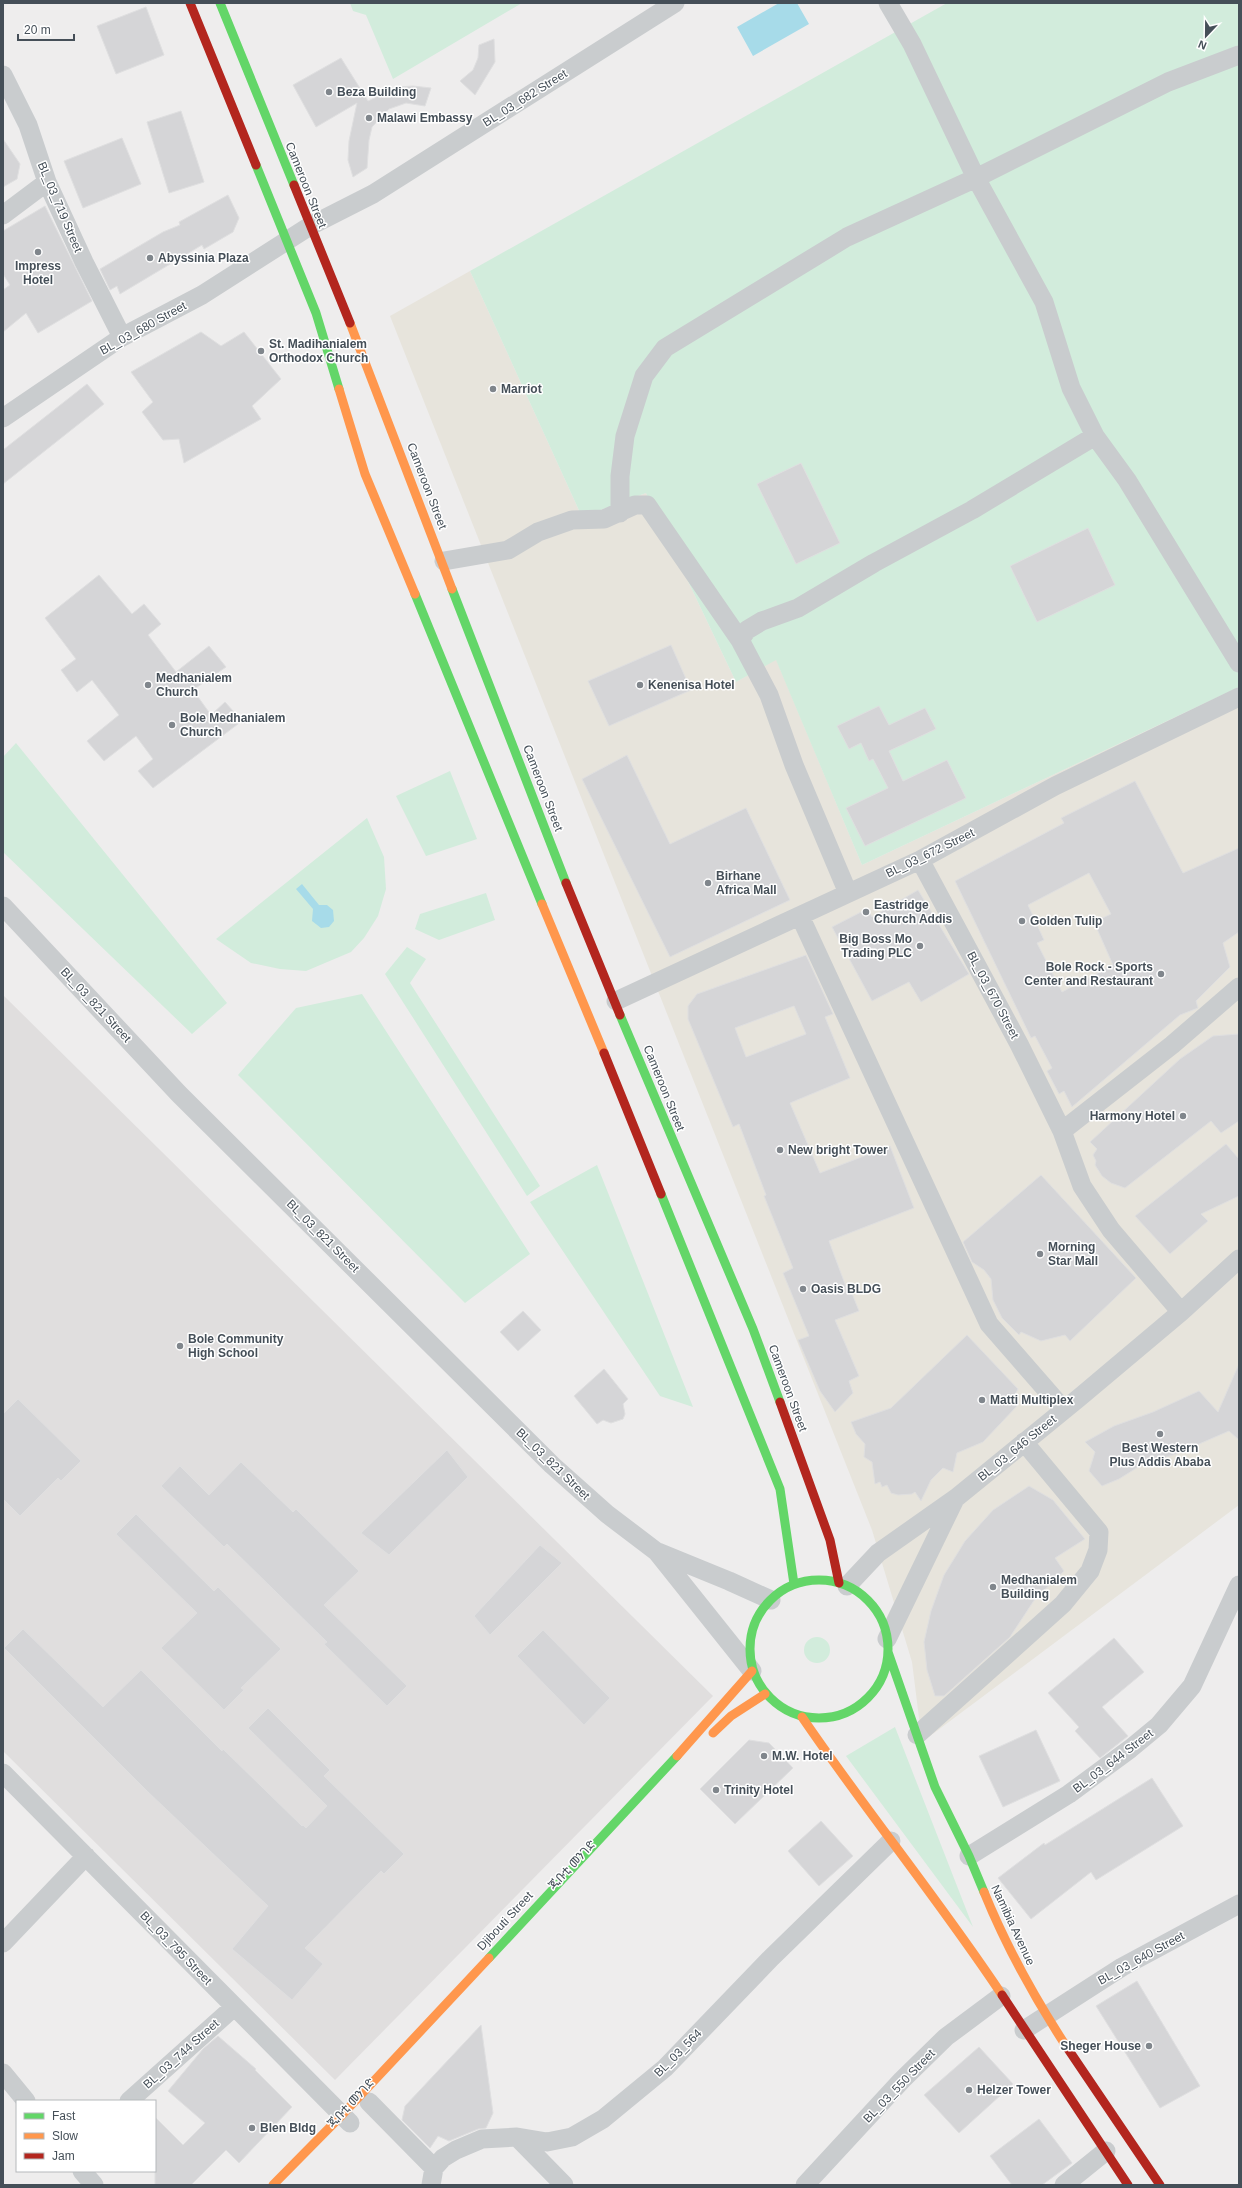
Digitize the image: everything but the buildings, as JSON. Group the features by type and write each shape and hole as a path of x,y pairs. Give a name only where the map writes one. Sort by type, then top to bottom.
{"main road":[{"path":"190,3 286,243 316,313 365,474 540,887 780,1489 794,1584"},
{"name":"Cameroon Street","path":"220,3 444,561 562,881 616,1001 660,1110 753,1329 830,1540 843,1585"},
{"path":"816,1580 843,1585 857,1591 871,1604 882,1620 888,1645 879,1685 864,1702 846,1714 824,1719 802,1717 788,1712 765,1694 752,1671 749,1649 752,1628 762,1609 777,1593 794,1584 816,1580"},
{"name":"Namibia Avenue","path":"888,1645 935,1788 969,1856 1001,1933 1045,2014 1160,2185"},
{"name":"Djibouti Street","path":"273,2185 348,2121 690,1742 752,1671"},
{"path":"708,1737 731,1716 765,1694"},
{"path":"802,1717 843,1777 972,1950 1001,1996 1128,2185"},
{"name":"ጂቡቲ መንገድ","path":"417,2049 697,1748"}],"street":[{"name":"BL_03_682 Street","path":"286,243 310,226 372,194 675,3"},
{"path":"888,3 912,44 976,178 1044,302 1071,388 1095,436 1127,480 1239,663"},
{"path":"620,513 620,476 625,436 644,376 665,348 847,236 976,178 1168,82 1239,55"},
{"name":"BL_03_719 Street","path":"3,75 28,125 47,182 84,262 122,337"},
{"path":"3,215 47,182"},
{"name":"BL_03_680 Street","path":"3,418 122,337 202,295 286,243"},
{"path":"740,640 747,630 752,627 798,608 874,563 972,510 1095,436"},
{"path":"444,561 508,550 538,532 572,520 604,519 635,505 647,505 740,640 769,694 794,765 848,893"},
{"name":"BL_03_672 Street","path":"616,1001 920,860 993,822 1055,786 1239,696"},
{"name":"BL_03_670 Street","path":"920,860 980,970 1062,1131 1082,1186 1111,1230 1181,1312"},
{"name":"BL_03_821 Street","path":"3,906 179,1094 552,1465 607,1514 657,1552"},
{"path":"800,916 989,1324 1064,1410"},
{"path":"1062,1131 1172,1045 1239,987"},
{"name":"BL_03_646 Street","path":"843,1585 878,1553 956,1498 1064,1410 1181,1312 1239,1259"},
{"path":"917,1735 1063,1604 1090,1571 1098,1550 1099,1532 1024,1442"},
{"path":"888,1645 956,1498"},
{"path":"657,1552 729,1581 771,1600"},
{"path":"657,1552 752,1671"},
{"name":"BL_03_644 Street","path":"969,1856 1069,1794 1130,1749 1159,1725 1192,1686 1239,1585"},
{"name":"BL_03_795 Street","path":"3,1773 348,2121"},
{"name":"BL_03_564","path":"432,2177 443,2158 456,2150 482,2140 517,2137 547,2142 572,2137 603,2119 630,2099 665,2068 771,1958 891,1840"},
{"path":"3,1943 86,1856"},
{"name":"BL_03_640 Street","path":"1024,2030 1045,2014 1122,1967 1239,1904"},
{"name":"BL_03_550 Street","path":"805,2185 902,2080 946,2037 1001,1996"},
{"name":"BL_03_744 Street","path":"130,2100 234,2007"},
{"path":"3,2073 25,2100"},
{"path":"369,2101 432,2177"},
{"path":"517,2137 564,2185"},
{"path":"1064,2185 1106,2151"},
{"path":"83,2172 94,2185"}],"shaded area":[{"path":"470,271 582,517 646,493 736,682 776,659 862,865 1239,687 1239,1505 922,1742 912,1662 872,1530 390,316"},
{"name":"Bole Community High School","path":"3,995 713,1696 335,2080 3,1751"}],"green space":[{"path":"350,3 522,3 393,79 366,15 353,11"},
{"path":"947,3 1239,3 1239,687 862,865 776,660 736,682 646,493 582,517 470,271"},
{"path":"16,743 227,1003 192,1034 3,852 3,757"},
{"path":"450,771 477,839 426,856 396,796"},
{"path":"367,818 384,857 386,889 378,916 364,938 351,952 306,971 280,969 251,963 216,939"},
{"path":"486,893 495,920 439,940 415,929 420,914"},
{"path":"407,947 426,959 410,983 540,1186 527,1196 385,974"},
{"path":"362,994 530,1254 465,1303 238,1075 296,1008"},
{"path":"597,1165 693,1407 660,1396 530,1202"},
{"path":"817,1637 826,1641 830,1650 826,1659 817,1663 808,1659 804,1650 808,1641"},
{"path":"895,1727 973,1927 846,1756"}],"water":[{"path":"779,3 797,3 809,24 753,56 737,27"},
{"path":"302,884 319,905 327,905 333,910 334,921 329,927 321,928 312,921 313,909 296,889"}],"traffic: fast":[{"path":"220,3 294,185"},
{"path":"256,165 316,313 339,389"},
{"path":"452,589 566,883"},
{"path":"415,594 542,904"},
{"path":"620,1015 753,1329 780,1402"},
{"path":"661,1194 780,1489 794,1584"},
{"path":"826,1580 852,1588 868,1600 877,1611 883,1623 887,1636 888,1649 887,1662 883,1675 877,1687 868,1698 857,1707 845,1713 826,1718 812,1718 793,1713 781,1707 770,1698 761,1687 751,1662 750,1642 755,1623 761,1611 770,1600 781,1591 806,1581 826,1580"},
{"path":"888,1652 935,1787 969,1856 984,1892"},
{"path":"489,1958 677,1756"}],"traffic: slow":[{"path":"350,323 452,589"},
{"path":"339,389 365,474 415,594"},
{"path":"542,904 604,1053"},
{"path":"677,1756 752,1671"},
{"path":"713,1733 731,1716 765,1694"},
{"path":"802,1717 1002,1995"},
{"path":"984,1892 1021,1971 1066,2046"},
{"path":"273,2185 342,2115 489,1958"}],"traffic: jam":[{"path":"190,3 256,165"},
{"path":"294,185 350,323"},
{"path":"566,883 620,1015"},
{"path":"604,1053 661,1194"},
{"path":"780,1402 830,1540 839,1583"},
{"path":"1002,1995 1128,2185"},
{"path":"1066,2046 1160,2185"}],"place":[{"name":"Beza Building","path":"329,92"},
{"name":"Malawi Embassy","path":"369,118"},
{"name":"Impress Hotel","path":"38,252"},
{"name":"Abyssinia Plaza","path":"150,258"},
{"name":"St. Madihanialem Orthodox Church","path":"261,351"},
{"name":"Marriot","path":"493,389"},
{"name":"Medhanialem Church","path":"148,685"},
{"name":"Kenenisa Hotel","path":"640,685"},
{"name":"Bole Medhanialem Church","path":"172,725"},
{"name":"Birhane Africa Mall","path":"708,883"},
{"name":"Eastridge Church Addis","path":"866,912"},
{"name":"Golden Tulip","path":"1022,921"},
{"name":"Big Boss Mo Trading PLC","path":"920,946"},
{"name":"Bole Rock - Sports Center and Restaurant","path":"1161,974"},
{"name":"Harmony Hotel","path":"1183,1116"},
{"name":"New bright Tower","path":"780,1150"},
{"name":"Morning Star Mall","path":"1040,1254"},
{"name":"Oasis BLDG","path":"803,1289"},
{"name":"Bole Community High School","path":"180,1346"},
{"name":"Matti Multiplex","path":"982,1400"},
{"name":"Best Western Plus Addis Ababa","path":"1160,1434"},
{"name":"Medhanialem Building","path":"993,1587"},
{"name":"M.W. Hotel","path":"764,1756"},
{"name":"Trinity Hotel","path":"716,1790"},
{"name":"Sheger House","path":"1149,2046"},
{"name":"Helzer Tower","path":"969,2090"},
{"name":"Blen Bldg","path":"252,2128"}]}
